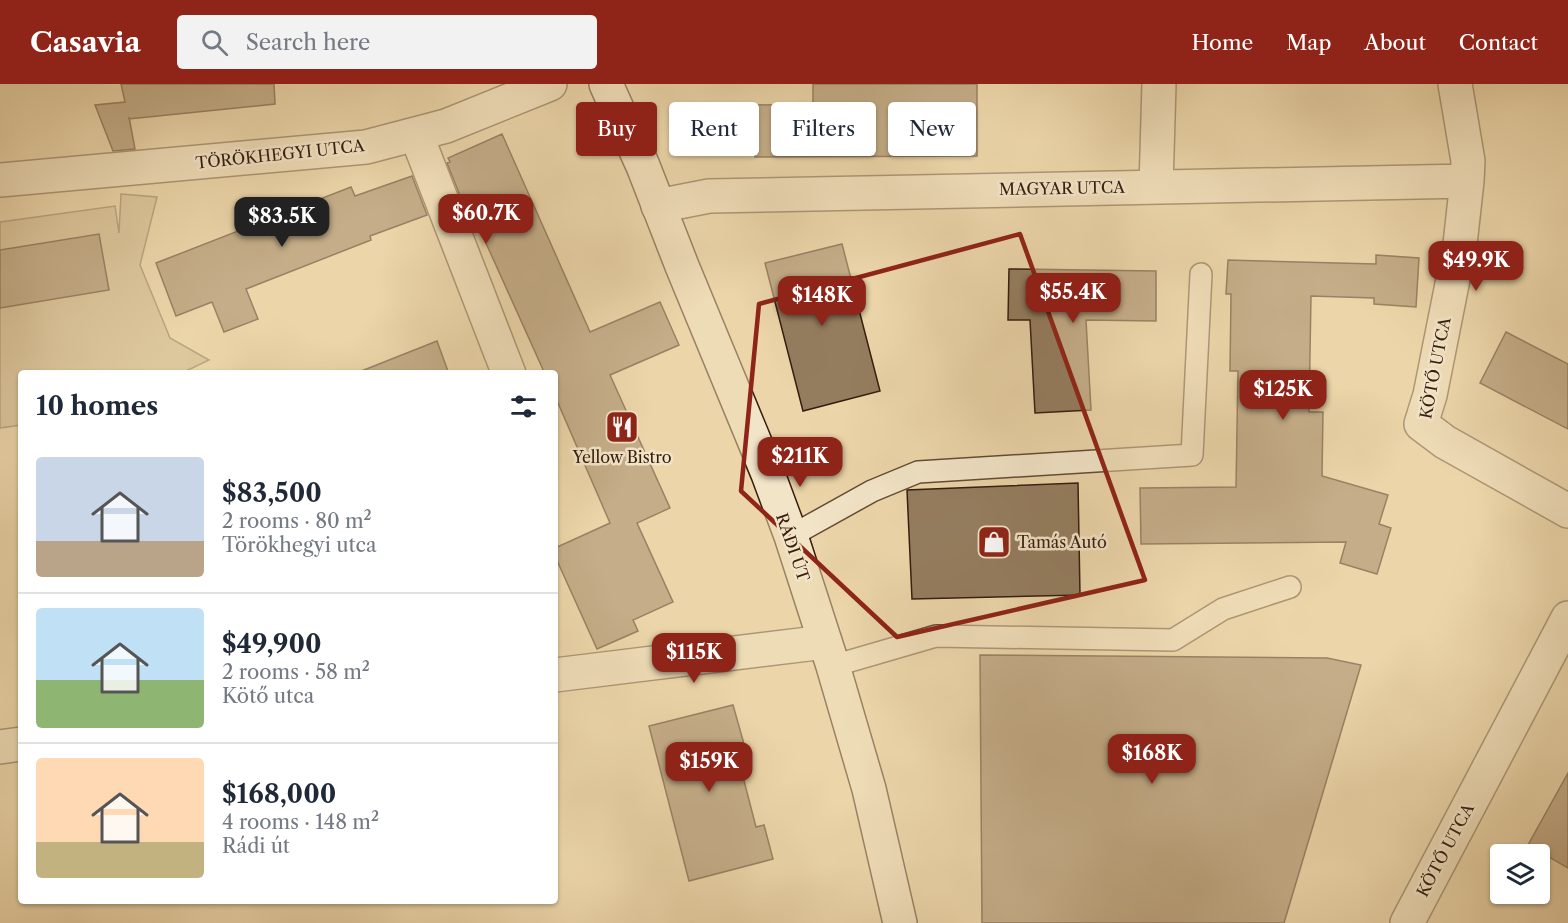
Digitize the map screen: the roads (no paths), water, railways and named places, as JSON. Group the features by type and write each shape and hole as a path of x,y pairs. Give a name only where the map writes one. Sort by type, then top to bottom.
{"street":[{"name":"TÖRÖKHEGYI UTCA","path":"0,180 366,147 446,126 550,84"},
{"name":"RÁDI ÚT","path":"606,84 643,166 791,536 869,789 900,923"},
{"path":"1156,187 1159,84"},
{"name":"KÖTŐ UTCA","path":"1455,84 1468,160 1467,181 1460,244 1426,410 1445,442 1568,511"},
{"path":"416,134 507,370"},
{"name":"MAGYAR UTCA","path":"658,206 709,196 1467,181"},
{"name":"KÖTŐ UTCA","path":"1407,923 1568,618"},
{"path":"558,673 829,654"},
{"path":"0,747 18,744"}],"lane":[{"path":"791,536 872,491 918,472 1192,455 1201,274"},
{"path":"829,654 936,636 1173,640 1223,609 1290,587"}],"place":[{"name":"Yellow Bistro","path":"622,427"},
{"name":"Tamás Autó","path":"994,542"}]}
